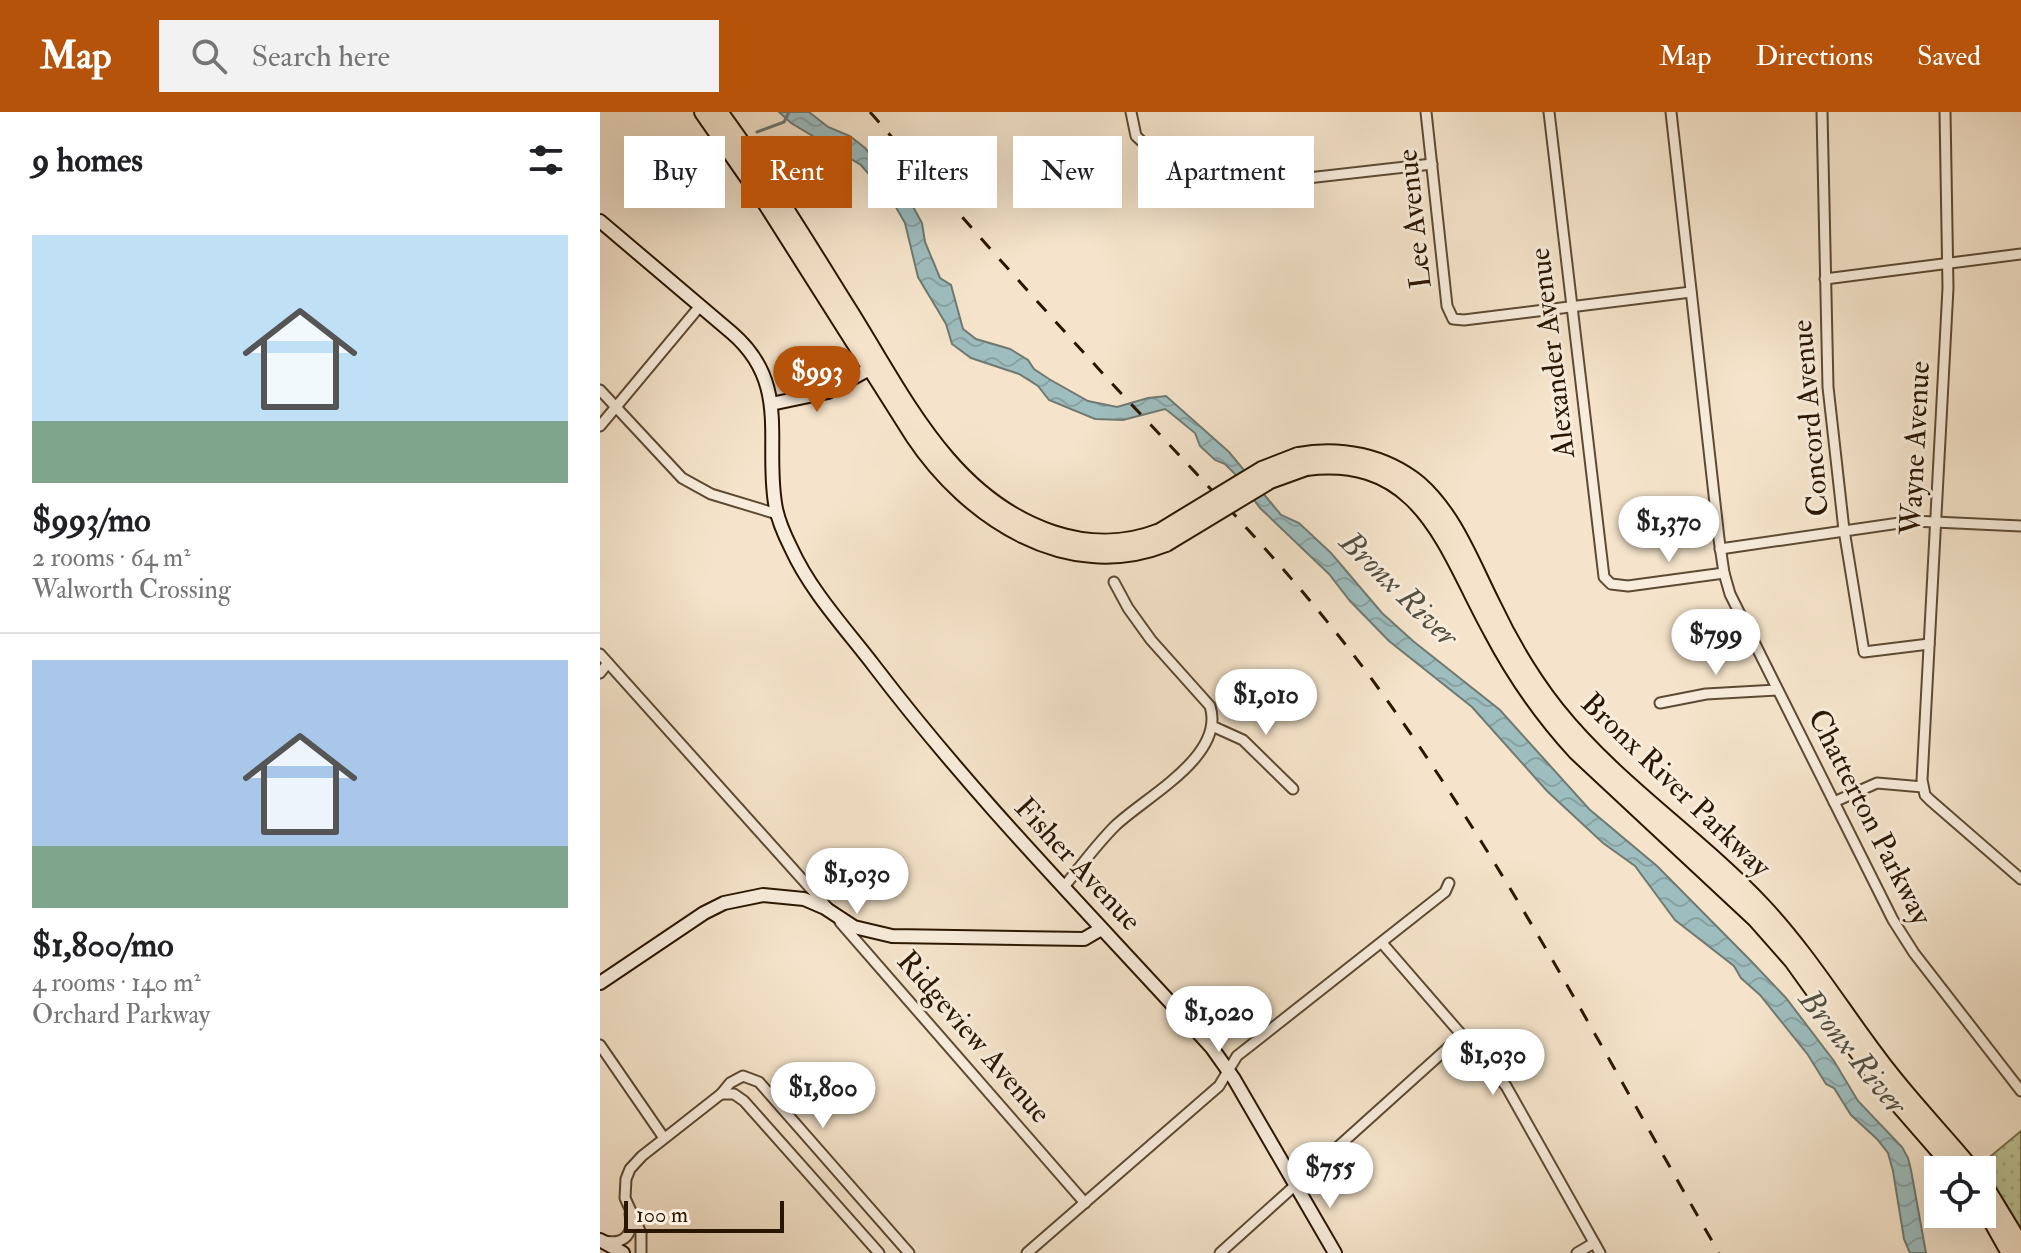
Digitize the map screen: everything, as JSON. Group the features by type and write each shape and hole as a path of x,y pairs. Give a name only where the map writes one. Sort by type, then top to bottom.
{"highway":[{"name":"Bronx River Parkway","path":"703,112 758,189 935,467 961,494 999,523 1043,543 1090,555 1129,554 1287,473 1302,462 1335,453 1364,457 1391,467 1423,489 1452,527 1522,661 1566,722 1772,917 1814,968 1895,1082 1960,1156"},
{"name":"Bronx River Parkway","path":"719,112 776,195 933,443 963,479 1007,513 1067,538 1113,543 1163,538"},
{"name":"Bronx River Parkway","path":"1302,462 1374,473 1399,486 1421,504 1442,534 1508,661 1551,724 1770,934 1882,1085 1944,1156"},
{"path":"1996,1205 2021,1246"},
{"path":"1996,1228 2010,1253"}],"street":[{"path":"1131,112 1136,136 1150,149 1199,181 1226,186 1432,164"},
{"name":"Lee Avenue","path":"1426,112 1447,306 1453,319 1572,307"},
{"name":"Alexander Avenue","path":"1549,112 1604,577 1611,584 1628,586 1724,573"},
{"name":"Chatterton Parkway","path":"1671,112 1720,549 1724,573 1736,607 1903,936 2021,1091"},
{"name":"Concord Avenue","path":"1822,112 1828,387 1844,530 1864,652 1929,644"},
{"name":"Wayne Avenue","path":"1923,787 1948,263 1945,112"},
{"name":"Fisher Avenue","path":"601,224 739,338 751,353 761,371 771,404 777,514 807,578 966,780 1207,1042 1228,1070 1335,1253"},
{"path":"1825,279 2021,254"},
{"path":"1572,307 1691,292"},
{"path":"600,426 700,306"},
{"path":"771,404 819,395 871,368"},
{"path":"600,390 667,464 691,484 711,494 777,514"},
{"path":"1720,549 1844,530 1935,521 2021,526"},
{"path":"1063,888 1118,823 1188,765 1204,746 1212,726 1210,706 1145,633 1114,582"},
{"name":"Ridgeview Avenue","path":"600,654 833,913 1085,1203"},
{"path":"600,673 608,663"},
{"path":"1660,703 1706,694 1777,690"},
{"path":"1212,726 1243,740 1293,789"},
{"path":"1834,802 1877,783 1923,787 1930,800 2021,879"},
{"path":"1027,1253 1219,1086 1237,1056 1445,892 1449,883"},
{"path":"600,983 704,913 724,903 763,895 791,896 814,902 854,927 906,936 1084,939 1101,929"},
{"path":"1382,943 1506,1086 1597,1248 1577,1253"},
{"path":"1220,1253 1462,1035"},
{"path":"600,1045 664,1138"},
{"path":"600,1240 613,1243 627,1237 632,1227 625,1188 630,1169 721,1094 730,1083 743,1076 759,1082 909,1253"},
{"path":"721,1094 734,1094 744,1101 879,1253"},
{"path":"629,1207 641,1233 641,1253"},
{"path":"600,1240 623,1253"}],"green space":[{"path":"2021,1131 2021,1236 1996,1194 1996,1156 1991,1156"}],"water":[{"path":"779,112 809,112 828,127 850,136 813,136"},
{"path":"852,138 868,152 868,173 852,160"},
{"path":"896,208 914,208 922,223 925,242 940,278 951,285 963,329 976,339 1010,349 1049,379 1088,401 1117,407 1166,396 1229,452 1281,515 1299,523 1331,553 1382,613 1500,710 1589,809 1657,866 1786,998 1834,1061 1858,1101 1902,1147 1911,1170 1926,1253 1910,1253 1904,1239 1888,1153 1851,1115 1834,1088 1826,1084 1808,1055 1760,995 1741,978 1734,966 1675,920 1635,866 1603,843 1547,791 1472,707 1389,641 1329,574 1260,508 1234,473 1200,446 1195,433 1168,411 1165,409 1123,420 1095,419 1049,400 1038,386 1019,374 971,358 952,344 946,324 918,277 905,223"}],"waterway":[{"path":"757,132 784,122 789,112"}],"railway":[{"path":"870,112 1055,321 1277,562 1365,670 1415,740 1507,883 1719,1253"}],"water label":[{"name":"Bronx River","path":"1399,589"},
{"name":"Bronx River","path":"1853,1052"}]}
